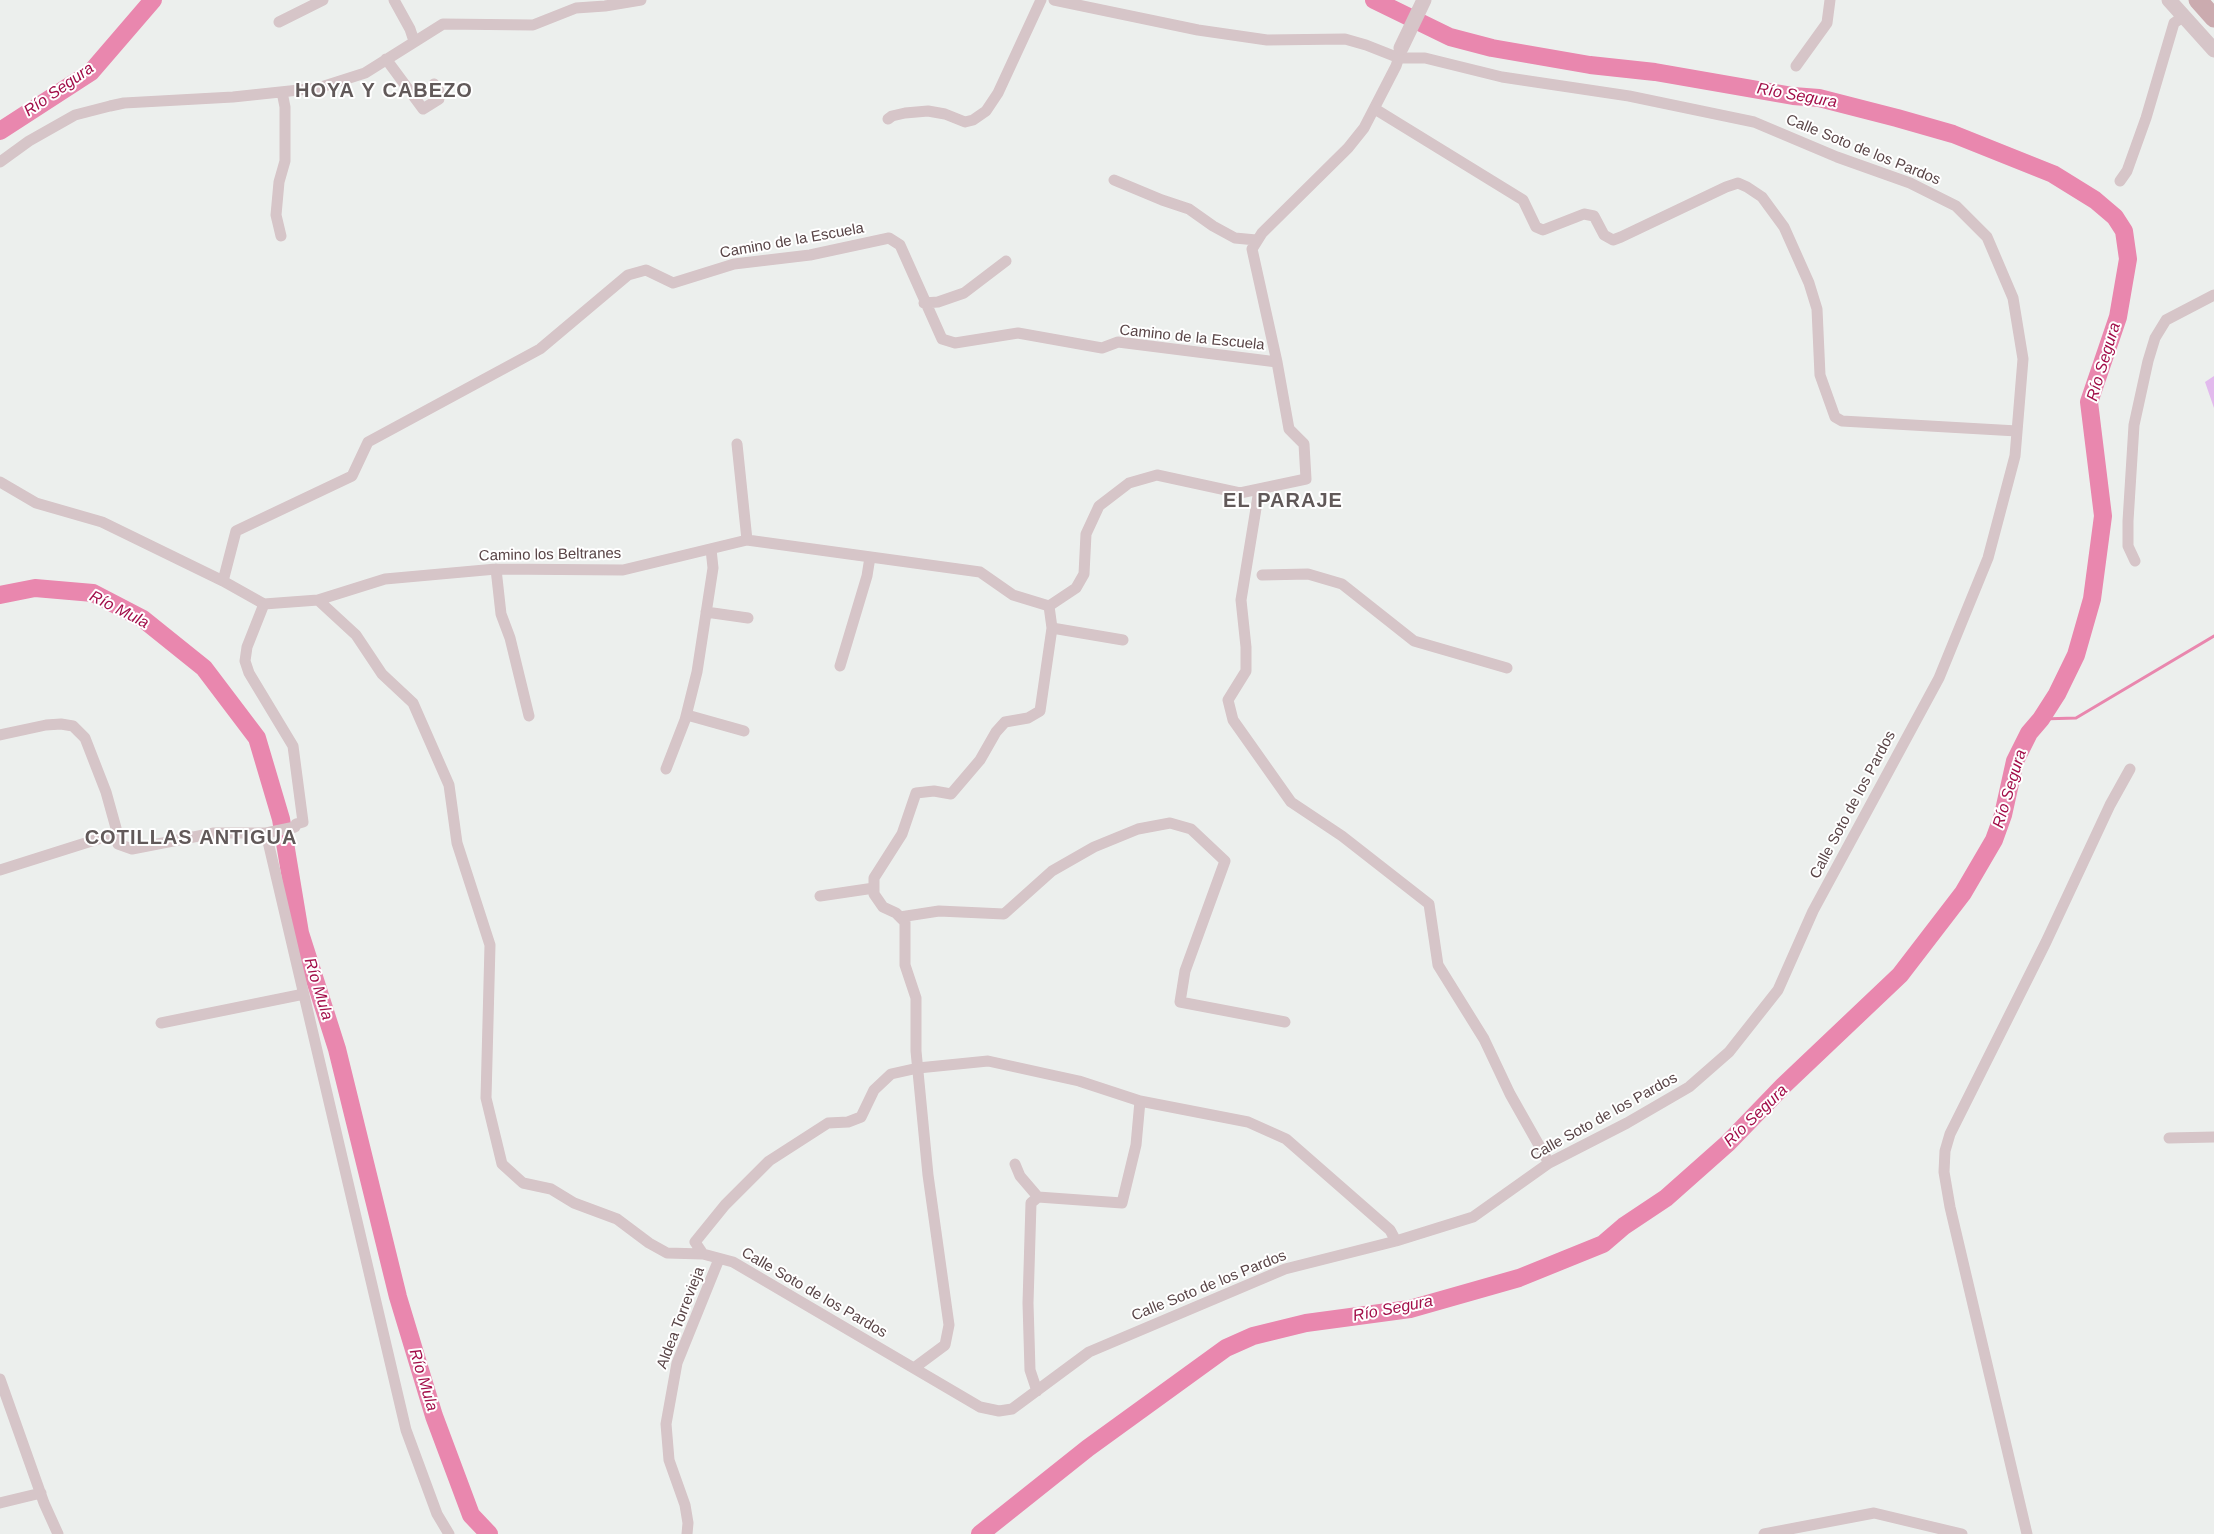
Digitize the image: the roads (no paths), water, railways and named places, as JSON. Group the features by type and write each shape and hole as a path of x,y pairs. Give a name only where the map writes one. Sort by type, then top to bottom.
{"main road":[{"path":"2198,0 2214,18"}],"street":[{"path":"279,22 323,0"},
{"path":"394,0 410,29 414,41"},
{"path":"0,162 29,141 75,115 124,103 233,97 318,88 365,73 443,24 533,25 576,8 605,6 641,0"},
{"path":"888,119 905,113 928,111 945,114 965,122 973,120 986,111 998,93 1041,0"},
{"name":"Calle Soto de los Pardos","path":"318,600 356,635 382,674 413,703 449,786 457,843 490,945 486,1098 502,1164 523,1183 550,1189 574,1204 617,1219 649,1244 667,1253 703,1254 733,1262 980,1407 999,1411 1012,1409 1089,1352 1285,1269 1396,1241 1473,1217 1549,1163 1627,1123 1689,1087 1729,1052 1778,990 1813,911 1939,678 1988,558 2015,456 2023,359 2013,298 1987,237 1956,206 1910,183 1837,157 1754,122 1629,96 1502,77 1345,39 1267,40 1198,30 1054,0"},
{"path":"1796,66 1827,23 1830,0"},
{"path":"2169,0 2214,50"},
{"path":"914,1368 945,1344 949,1325 928,1175 918,1068 916,998 905,965 905,922 883,907 874,894 874,878 902,834 916,794 934,791 951,794 980,760 996,732 1005,722 1028,718 1040,711 1052,628 1049,606 1076,588 1084,574 1086,534 1099,506 1129,483 1157,475 1240,492 1259,490 1306,479 1304,444 1289,429 1277,362 1252,249 1256,240 1348,148 1364,128 1423,2"},
{"path":"2120,181 2127,171 2146,118 2174,23 2184,16"},
{"path":"386,59 423,109 439,99 439,91 434,84"},
{"path":"281,236 276,216 279,182 285,161 285,106 282,92"},
{"path":"1374,109 1523,200 1536,227 1543,230 1584,214 1594,216 1604,235 1613,240 1621,238 1726,187 1738,183 1747,186 1762,197 1784,227 1809,283 1817,309 1820,375 1835,417 1842,421 2017,432"},
{"path":"1114,180 1189,209 1213,226 1236,238 1256,240"},
{"name":"Camino de la Escuela","path":"223,581 236,531 352,476 368,442 540,348 628,275 646,270 673,283 734,264 810,255 889,238 900,245 924,303 942,339 955,343 1018,333 1102,348 1118,342 1277,362"},
{"path":"924,303 938,302 964,293 1006,262"},
{"path":"2136,562 2128,546 2128,521 2134,425 2148,361 2155,338 2166,320 2214,295"},
{"path":"737,444 747,540"},
{"path":"0,482 36,503 102,522 223,581 264,604 247,647 245,660 249,674 292,746 303,822 290,828 266,833 214,834 132,849 118,844 106,792 85,738 73,726 61,724 46,725 0,735"},
{"path":"1259,490 1241,600 1246,646 1246,671 1228,700 1233,720 1292,802 1342,836 1429,904 1438,965 1484,1039 1510,1094 1549,1163"},
{"name":"Camino los Beltranes","path":"264,604 318,600 385,579 496,569 623,570 747,540 980,572 1013,595 1049,606"},
{"path":"666,769 686,715 697,672 713,568 711,549"},
{"path":"840,666 867,576 870,556"},
{"path":"496,569 501,614 510,638 530,716"},
{"path":"1262,575 1308,574 1342,584 1414,641 1507,668"},
{"path":"706,612 748,618"},
{"path":"1052,628 1123,640"},
{"path":"686,715 744,731"},
{"path":"2028,1534 1950,1207 1944,1172 1945,1151 1950,1134 2046,942 2110,805 2130,769"},
{"path":"900,917 939,911 1004,914 1052,871 1094,846 1138,829 1170,823 1191,829 1225,861 1185,971 1180,1002 1285,1022"},
{"path":"0,870 116,833"},
{"path":"266,833 406,1430 436,1514 449,1534"},
{"path":"820,896 874,888"},
{"path":"161,1023 304,994"},
{"path":"703,1254 695,1242 725,1205 769,1161 828,1123 848,1122 861,1117 874,1090 891,1074 918,1068 988,1061 1079,1081 1140,1101 1248,1122 1286,1139 1390,1230 1396,1241"},
{"path":"1037,1391 1030,1370 1028,1303 1031,1203 1038,1197 1122,1203 1136,1144 1140,1101"},
{"path":"2169,1138 2214,1137"},
{"path":"1015,1164 1020,1176 1038,1197"},
{"name":"Aldea Torrevieja","path":"687,1534 688,1522 685,1505 669,1460 666,1424 677,1362 720,1259"},
{"path":"0,1379 41,1493 58,1534"},
{"path":"0,1503 41,1493"},
{"path":"1764,1534 1874,1513 1962,1534"}],"waterway":[{"name":"Río Segura","path":"0,131 91,72 153,0"},
{"name":"Río Segura","path":"980,1534 1088,1448 1226,1348 1253,1336 1306,1323 1410,1309 1519,1278 1603,1244 1624,1226 1666,1198 1728,1143 1783,1086 1900,975 1963,893 1994,840 2003,815 2015,761 2029,733 2041,719 2057,694 2076,655 2092,599 2103,516 2089,402 2118,317 2128,259 2124,231 2115,217 2095,200 2053,174 1953,134 1897,118 1819,98 1793,96 1655,72 1590,65 1492,48 1450,37 1374,0"},
{"name":"Río Mula","path":"0,595 35,588 93,593 143,619 204,668 257,738 281,819 300,933 337,1049 398,1297 434,1416 471,1515 489,1534"},
{"path":"2041,719 2076,718 2214,636"}],"district":[{"name":"HOYA Y CABEZO","path":"384,91"},
{"name":"EL PARAJE","path":"1283,501"},
{"name":"COTILLAS ANTIGUA","path":"191,838"}]}
